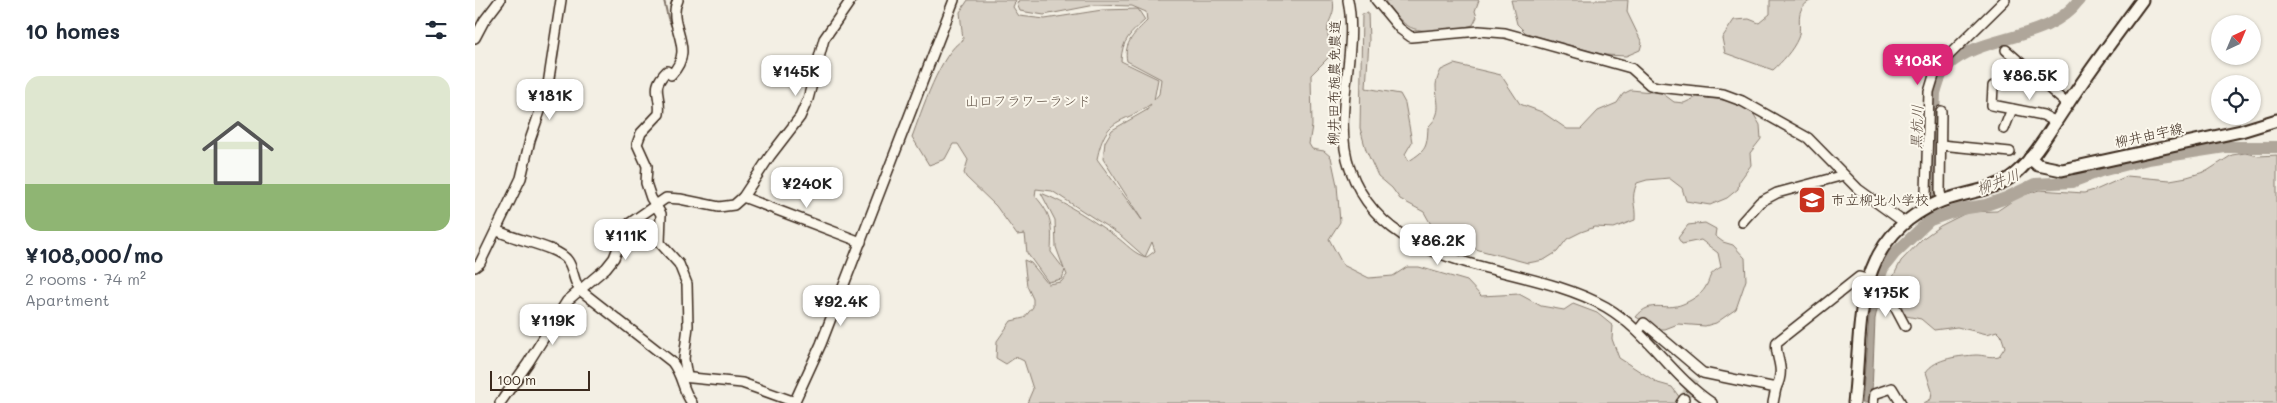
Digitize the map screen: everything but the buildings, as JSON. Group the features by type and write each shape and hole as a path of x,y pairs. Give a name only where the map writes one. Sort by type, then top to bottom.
{"main road":[{"path":"1854,403 1867,287 1880,250 1905,223 1924,209 1939,202 2002,182 2014,175 2030,158 2142,0"},
{"name":"柳井由宇線","path":"2030,158 2037,165 2062,170 2241,131 2277,120"}],"street":[{"path":"475,38 484,21 501,0"},
{"path":"475,266 480,263 500,220 518,188 530,140 547,91 561,0"},
{"path":"678,0 674,17 682,42 681,56 676,70 669,73 657,84 659,114 646,126 637,141 648,171 646,183 654,207 662,220 660,243 679,264 687,284 688,326 684,359 686,392 692,403"},
{"path":"500,403 529,363 560,309 579,290 600,275 610,263 618,249 626,227 666,198 727,207 734,205 743,197 799,116 808,99 824,39 851,0"},
{"path":"496,230 539,245 563,257 568,261 579,290 660,351 685,377 743,383 795,402 821,344 954,0"},
{"name":"柳井田布施農免農道","path":"1348,0 1349,38 1344,114 1345,148 1356,182 1370,207 1394,230 1417,245 1583,297 1621,316 1638,331 1695,391 1712,403"},
{"path":"1376,0 1399,29 1411,37 1479,31 1505,33 1631,68 1650,84 1659,87 1731,95 1808,138 1858,189 1905,223"},
{"path":"1924,209 1929,92 1932,80 1942,62 2005,0"},
{"path":"2006,50 2067,104"},
{"path":"1993,86 1992,105 2043,115 2056,122"},
{"path":"2005,129 2012,109"},
{"path":"1939,202 1941,111"},
{"path":"1941,145 2010,152"},
{"path":"1742,222 1760,202 1777,193 1843,175"},
{"path":"743,197 861,242"},
{"path":"1773,403 1782,365 1775,346 1777,342 1859,277 1867,287 1884,293 1892,300 1905,326"},
{"path":"1638,331 1644,323 1678,350 1697,372 1776,388"},
{"path":"1873,403 1874,394 1891,388 1901,403"}],"green space":[{"name":"山口フラワーランド","path":"968,0 1016,0 1013,7 1019,16 1045,19 1102,10 1138,9 1145,20 1125,42 1121,61 1158,79 1154,100 1159,94 1161,79 1127,61 1126,55 1131,39 1147,21 1146,12 1132,6 1095,5 1044,15 1020,11 1017,4 1019,0 1333,0 1333,13 1328,27 1329,40 1333,49 1332,54 1311,75 1312,126 1309,144 1312,149 1324,151 1331,157 1337,185 1340,222 1329,239 1343,265 1369,278 1393,276 1407,267 1419,267 1467,281 1481,296 1519,294 1541,306 1564,310 1573,304 1597,313 1613,326 1612,339 1619,358 1658,383 1672,387 1680,398 1678,403 1027,403 1033,389 1024,361 1016,357 1006,364 996,358 997,341 1011,321 1024,318 1033,307 1033,299 1027,286 1024,260 1031,263 1048,284 1061,282 1067,275 1065,270 1062,279 1048,282 1027,253 1025,234 1017,235 996,206 966,177 964,173 968,160 958,144 953,144 945,159 929,165 912,137 926,99 940,69 947,56 963,40 960,12","holes":["1151,104 1147,110 1112,130 1105,142 1103,159 1142,220 1097,159 1105,135 1110,128","1036,189 1052,191 1120,235 1144,256 1079,212 1041,193 1055,220 1056,247 1064,269 1051,252 1050,222 1041,203 1035,196","1152,242 1155,251 1145,257"]},
{"path":"1384,0 1479,0 1475,11 1477,17 1473,25 1430,31 1414,29 1404,24"},
{"path":"1511,0 1628,0 1627,12 1642,43 1640,50 1626,56 1605,55 1526,33 1517,24"},
{"path":"1770,0 1812,0 1802,8 1800,13 1799,33 1796,42 1787,56 1773,70 1725,53 1722,38 1734,20 1749,19 1759,23 1770,14"},
{"path":"1368,13 1369,40 1366,88 1400,94 1405,103 1412,142 1405,154 1409,161 1424,148 1428,127 1438,112 1436,83 1440,72 1454,64 1501,75 1520,104 1542,112 1567,129 1581,129 1598,111 1617,103 1623,94 1631,90 1662,93 1674,102 1684,103 1697,97 1733,101 1753,113 1760,125 1761,139 1750,153 1751,165 1739,182 1738,189 1727,198 1710,205 1686,201 1682,188 1669,178 1647,180 1637,183 1635,189 1635,220 1614,228 1595,227 1581,232 1567,239 1557,252 1544,260 1528,263 1479,250 1454,241 1433,228 1424,212 1400,199 1392,188 1378,176 1366,150 1360,128 1362,14"},
{"path":"2245,153 2259,156 2277,155 2277,403 1924,403 1931,399 1932,391 1926,372 1930,367 1948,359 1963,356 1999,356 2005,347 2001,335 1997,331 1987,334 1957,327 1934,330 1921,319 1906,316 1893,277 1901,261 1922,239 1940,226 1968,212 1997,211 2018,197 2039,190 2084,193 2127,176 2170,180 2187,177 2207,171 2232,155"},
{"path":"1705,223 1716,229 1715,236 1723,242 1733,245 1745,258 1746,280 1736,309 1716,323 1705,326 1678,324 1665,329 1658,329 1636,317 1647,308 1676,306 1692,299 1703,291 1712,274 1721,267 1718,253 1701,240 1682,244 1678,238 1688,225"}],"shaded area":[{"path":"1871,295 1880,296 1875,319 1872,392 1871,403 1862,403"}],"waterway":[{"path":"664,0 668,18 674,31"},
{"name":"黒杭川","path":"1930,215 1935,93 1940,78 1947,66 1961,55 1978,48 2050,24 2066,14 2079,0"},
{"name":"柳井川","path":"1875,304 1878,282 1883,268 1894,254 1930,220 1961,209 1986,205 2035,184 2072,182 2101,171 2148,159 2225,147 2277,147"},
{"path":"637,153 642,164"},
{"path":"657,245 665,255"},
{"path":"683,291 683,309"}],"tunnel":[{"path":"1684,399 1696,375"}],"place":[{"name":"市立柳北小学校","path":"1812,200"}]}
